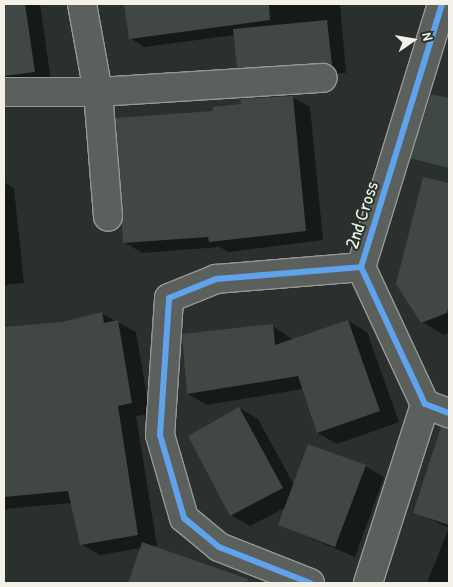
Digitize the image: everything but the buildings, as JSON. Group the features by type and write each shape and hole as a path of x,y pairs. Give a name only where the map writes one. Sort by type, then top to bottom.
{"street":[{"path":"82,4 98,92 108,217"},
{"name":"2nd Cross","path":"437,409 362,267 442,4"},
{"path":"4,92 98,92 323,78"},
{"path":"310,583 219,547 184,518 160,436 169,298 216,278 362,267"},
{"path":"368,583 437,409"}],"shaded area":[{"path":"431,94 449,98 449,168 409,158"}],"cycle path":[{"path":"442,4 361,267 425,404 449,413"},
{"path":"310,583 219,547 184,518 160,435 169,298 216,279 361,267"}]}
